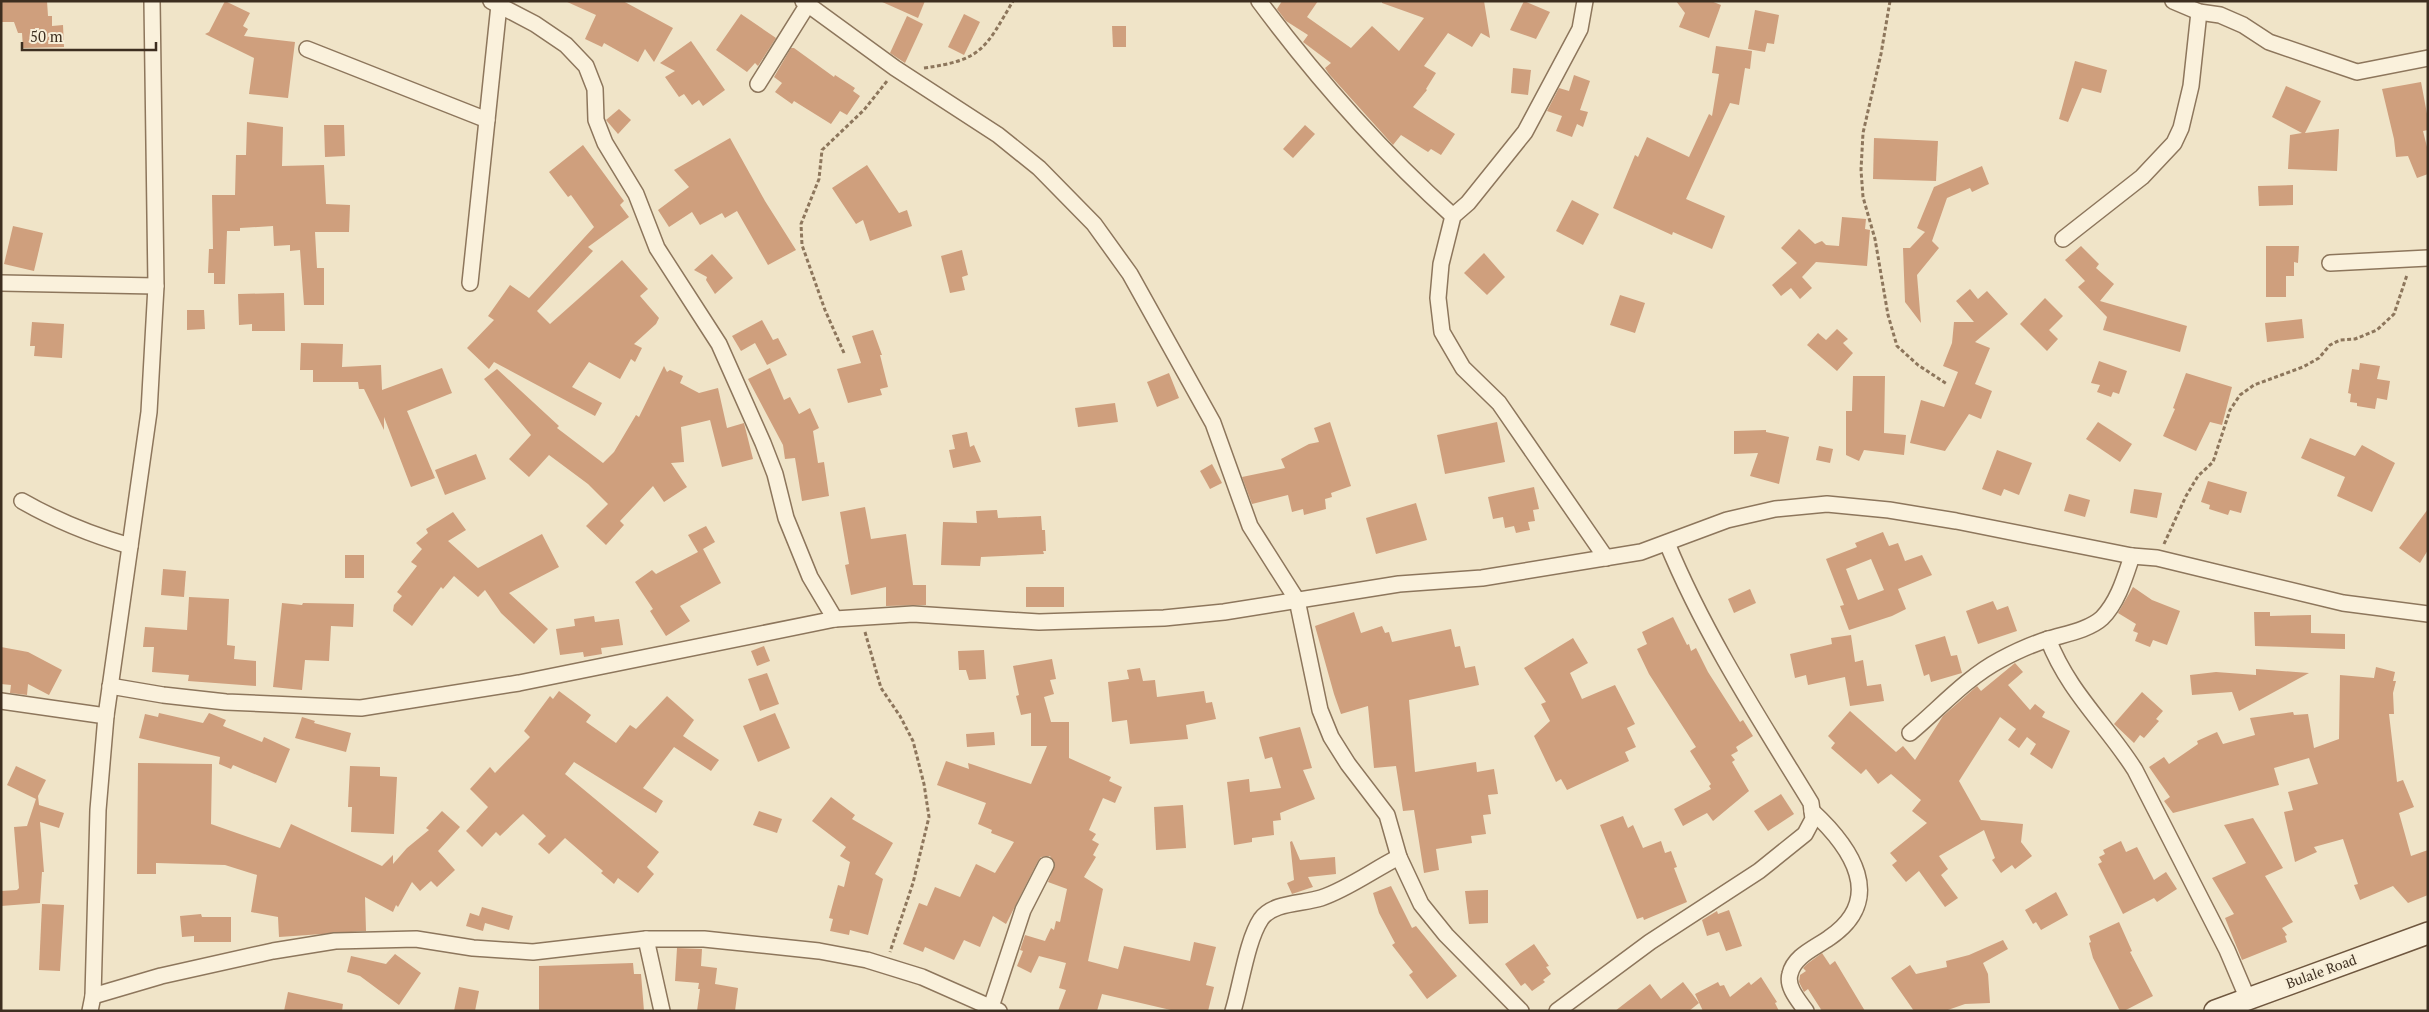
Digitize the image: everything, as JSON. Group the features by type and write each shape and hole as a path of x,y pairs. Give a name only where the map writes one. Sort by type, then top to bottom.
{"street":[{"path":"90,1011 94,996 98,810 106,716 149,412 156,286 152,1"},
{"path":"1260,1 1294,48 1384,150 1453,216"},
{"path":"1585,1 1577,36 1525,132 1468,203 1453,216 1441,264 1438,289 1442,332 1463,368 1499,403 1606,558"},
{"path":"2173,1 2199,12 2220,15 2242,25 2269,42 2358,72 2428,58"},
{"path":"470,284 487,120 495,3 535,24 566,45 586,66 596,88 596,120 605,143 636,194 657,248 719,344 763,444 774,474 786,518 810,577 835,620"},
{"path":"758,84 805,3 900,71 998,135 1039,168 1094,224 1130,274 1213,423 1250,526 1297,600 1320,710 1331,737 1348,764 1370,789 1387,815 1399,857 1420,904 1446,934 1521,1011"},
{"path":"2063,239 2142,177 2174,143 2181,128 2191,86 2199,12"},
{"path":"307,49 487,120"},
{"path":"2330,263 2421,259"},
{"path":"1,283 156,286"},
{"path":"22,501 91,535 130,546"},
{"path":"110,686 163,695 226,702 361,708 519,683 835,620 860,617 913,614 1039,622 1112,622 1224,612 1399,584 1482,578 1641,552 1727,520 1775,509 1826,504 1889,510 2132,556 2157,558 2343,603 2428,614"},
{"path":"1557,1011 1650,942 1760,871 1804,834 1813,820 1810,803 1735,677 1687,591 1667,543"},
{"path":"1910,732 1986,669 2020,650 2048,639 2073,633 2101,619 2110,607 2123,582 2132,556"},
{"path":"2048,639 2056,658 2078,695 2089,711 2120,746 2135,770 2227,950 2247,998"},
{"path":"1,701 106,716"},
{"path":"1806,1011 1789,986 1789,974 1796,960 1831,936 1854,910 1860,899 1861,886 1856,868 1845,849 1827,825 1812,811"},
{"path":"1233,1011 1253,938 1261,919 1272,908 1320,898 1342,889 1399,857"},
{"path":"94,996 161,976 273,951 335,942 416,939 473,948 533,952 646,939 704,939 819,950 886,966 922,977 995,1009 1023,910 1046,865"},
{"name":"Bulale Road","path":"2215,1011 2428,933"},
{"path":"646,939 662,1011"}],"path":[{"path":"844,353 825,310 802,245 801,224 819,179 822,150 900,71 965,60 988,44 1013,1"},
{"path":"1890,1 1881,54 1863,133 1861,170 1863,197 1875,239 1888,315 1897,346 1918,365 1947,384"},
{"path":"2157,558 2186,496 2198,476 2212,462 2230,410 2240,395 2254,385 2303,367 2318,358 2330,345 2340,340 2355,339 2377,330 2394,314 2421,259"},
{"path":"860,617 881,688 900,716 913,741 924,784 929,817 913,883 886,966"}],"building":[{"path":"1,1 47,1 48,16 52,16 52,26 63,25 64,47 23,48 22,33 18,33 14,22 1,22"},
{"path":"225,1 250,13 243,26 248,29 244,36 295,42 288,98 249,94 254,58 205,34 209,32"},
{"path":"565,1 623,1 673,28 654,62 645,49 638,62 604,43 602,47 585,39 596,15"},
{"path":"880,1 925,1 918,18"},
{"path":"1282,1 1318,1 1307,17 1351,48 1372,26 1399,51 1424,18 1382,3 1382,1 1484,1 1490,38 1481,33 1472,47 1448,33 1424,66 1436,73 1427,90 1413,107 1455,134 1441,155 1431,149 1428,152 1401,135 1393,145 1329,74 1325,68 1331,63 1303,42 1308,35 1286,21 1277,9"},
{"path":"1524,1 1550,12 1536,39 1510,30"},
{"path":"1676,1 1711,1 1721,5 1709,38 1679,27 1685,13"},
{"path":"1755,10 1779,15 1774,44 1767,43 1765,52 1748,49"},
{"path":"741,14 776,38 758,66 755,63 747,72 716,50"},
{"path":"964,14 980,22 964,55 948,47"},
{"path":"907,16 923,24 905,63 890,53"},
{"path":"1112,26 1126,26 1126,47 1113,47"},
{"path":"691,41 725,90 703,106 699,100 692,105 684,94 679,97 665,77 675,71 660,63"},
{"path":"1716,46 1752,51 1750,69 1745,68 1739,105 1730,103 1686,199 1725,216 1712,249 1673,232 1672,235 1613,208 1635,155 1638,157 1647,137 1689,157 1709,114 1712,116 1719,74 1712,73"},
{"path":"791,48 794,48 834,77 835,75 855,88 853,91 860,96 847,115 840,111 831,124 794,101 792,104 775,92 782,83 774,77"},
{"path":"2075,61 2107,70 2101,93 2082,88 2068,122 2059,119"},
{"path":"1513,68 1531,70 1528,95 1511,93"},
{"path":"1574,75 1590,81 1580,110 1588,112 1583,127 1577,124 1572,137 1556,131 1562,116 1547,111 1559,88 1569,91"},
{"path":"2421,82 2428,119 2428,130 2423,131 2428,151 2428,174 2417,178 2408,156 2396,157 2394,139 2382,89"},
{"path":"2286,86 2321,101 2305,133 2339,129 2337,171 2288,169 2290,135 2302,133 2272,117"},
{"path":"619,109 631,120 618,134 606,120"},
{"path":"247,122 283,127 282,166 324,165 326,204 350,205 349,232 315,232 317,268 324,268 324,305 304,305 300,250 290,251 290,245 274,246 273,226 240,228 240,231 227,231 225,284 214,284 214,273 208,273 209,249 213,249 212,195 235,195 236,155 246,155"},
{"path":"324,125 344,125 345,156 325,157"},
{"path":"1305,125 1315,134 1293,158 1283,149"},
{"path":"730,138 765,201 796,250 768,265 737,211 725,218 722,213 700,225 692,212 669,227 658,210 689,187 674,170"},
{"path":"1874,138 1938,141 1936,181 1873,179"},
{"path":"583,145 624,201 620,205 629,217 588,247 593,251 537,311 550,324 622,260 648,289 640,296 659,318 656,324 634,344 642,348 635,362 631,359 620,379 589,362 572,387 602,403 595,416 494,362 489,369 467,348 494,320 488,316 510,285 529,298 594,227 571,195 568,197 549,172"},
{"path":"867,165 899,213 907,210 912,226 870,241 863,220 856,224 832,188"},
{"path":"1982,166 1989,184 1972,192 1970,188 1947,198 1932,241 1939,248 1917,275 1921,323 1905,302 1903,248 1910,248 1925,232 1917,228 1934,187"},
{"path":"2293,185 2293,205 2259,206 2258,186"},
{"path":"1572,200 1599,214 1583,245 1556,231"},
{"path":"1842,217 1866,219 1865,229 1870,230 1867,266 1816,262 1802,277 1812,288 1800,299 1791,288 1781,296 1772,285 1797,263 1781,248 1799,229 1815,244 1822,241 1826,245 1839,246"},
{"path":"13,226 43,233 34,271 4,264"},
{"path":"2081,246 2099,264 2096,268 2114,284 2100,301 2187,326 2180,352 2103,330 2107,317 2078,287 2085,281 2065,260"},
{"path":"2266,246 2299,246 2298,263 2294,262 2294,276 2286,276 2286,297 2266,297"},
{"path":"962,250 968,275 962,277 965,290 950,293 941,256"},
{"path":"1484,253 1505,277 1487,295 1464,273"},
{"path":"712,254 733,278 715,294 706,280 707,277 694,270"},
{"path":"1970,289 1978,299 1987,291 2008,314 1975,342 1990,348 1975,384 1992,391 1981,419 1969,414 1945,451 1910,443 1921,400 1944,407 1958,372 1943,366 1952,343 1954,322 1974,322 1956,301"},
{"path":"284,293 285,331 252,331 252,324 239,325 238,294"},
{"path":"1620,295 1645,303 1635,333 1610,325"},
{"path":"2045,298 2063,316 2049,330 2058,339 2047,351 2020,324"},
{"path":"187,310 204,310 205,329 187,330"},
{"path":"2302,319 2304,338 2267,342 2265,323"},
{"path":"762,320 773,340 778,338 787,355 767,365 755,343 741,351 732,336"},
{"path":"32,322 64,324 62,358 34,356 35,346 30,346"},
{"path":"1837,329 1848,339 1843,343 1853,353 1837,371 1807,345 1818,333 1826,340"},
{"path":"873,330 882,355 880,355 888,387 880,389 882,395 848,403 837,369 861,363 852,336"},
{"path":"301,343 343,344 342,367 381,365 382,390 442,368 452,393 407,411 435,478 411,487 384,417 384,430 364,389 359,389 358,382 313,382 313,370 300,370"},
{"path":"2099,361 2127,371 2119,394 2113,392 2111,397 2097,392 2100,385 2091,383"},
{"path":"2360,363 2380,366 2377,379 2390,381 2387,400 2377,398 2375,409 2357,406 2357,403 2350,402 2351,394 2348,393 2352,369 2359,370"},
{"path":"664,366 667,372 670,370 683,376 680,383 699,393 718,388 727,428 744,423 753,459 722,467 710,420 681,427 684,462 671,463 687,487 664,502 653,486 620,521 624,525 606,545 586,526 608,504 588,484 549,455 529,477 509,459 531,435 484,379 497,369 559,426 557,428 603,463 614,452 636,415 639,417"},
{"path":"770,368 784,400 790,397 799,414 810,408 819,428 813,431 818,463 824,462 829,496 802,501 795,458 785,459 783,445 748,379"},
{"path":"1169,373 1179,398 1157,407 1147,382"},
{"path":"2186,373 2232,387 2222,425 2210,422 2196,451 2163,436 2175,409 2173,408"},
{"path":"1853,376 1885,376 1884,433 1906,435 1904,455 1864,450 1859,461 1846,455 1846,411 1852,411"},
{"path":"1115,403 1118,422 1078,427 1075,408"},
{"path":"1330,422 1351,486 1331,493 1332,497 1325,499 1326,509 1304,515 1303,509 1292,512 1288,495 1252,504 1242,477 1285,468 1281,459 1309,444 1319,442 1314,428"},
{"path":"1497,422 1505,462 1445,474 1437,435"},
{"path":"2098,422 2132,444 2120,462 2086,439"},
{"path":"1766,430 1766,432 1789,437 1779,484 1750,476 1758,453 1734,454 1734,431"},
{"path":"967,432 970,447 974,445 981,462 953,468 949,450 955,449 952,435"},
{"path":"2310,438 2355,456 2362,445 2395,463 2372,512 2337,496 2345,477 2301,458"},
{"path":"1819,446 1833,449 1830,463 1816,460"},
{"path":"1997,450 2032,463 2019,495 2004,489 2001,496 1982,489"},
{"path":"476,454 486,479 445,495 435,470"},
{"path":"1212,464 1222,483 1210,489 1200,471"},
{"path":"2208,481 2247,492 2241,513 2230,510 2228,515 2209,509 2210,505 2201,502"},
{"path":"1534,487 1539,509 1533,510 1535,521 1528,522 1530,530 1516,533 1514,526 1505,528 1503,517 1493,519 1488,497"},
{"path":"2134,489 2162,493 2157,518 2130,513"},
{"path":"2069,494 2090,500 2085,517 2064,511"},
{"path":"1416,503 1427,540 1376,554 1366,518"},
{"path":"865,507 871,539 906,534 913,585 926,585 926,605 886,606 886,587 851,595 845,565 849,564 840,512"},
{"path":"2428,509 2428,550 2420,563 2399,548"},
{"path":"997,510 998,518 1041,516 1042,530 1045,530 1046,551 1043,551 1044,554 981,557 980,566 941,565 943,522 977,523 976,511"},
{"path":"453,512 466,530 448,541 478,568 542,534 559,567 509,593 548,629 534,644 501,613 485,590 478,597 454,576 443,589 441,587 412,626 393,611 394,605 402,596 397,592 417,566 411,562 422,549 416,543 428,533 426,529"},
{"path":"706,526 715,542 703,549 721,583 680,606 690,621 666,636 650,611 653,609 635,582 652,570 656,574 698,552 688,535"},
{"path":"1883,532 1889,546 1898,543 1905,561 1922,555 1932,575 1898,589 1906,609 1892,616 1849,630 1840,606 1844,605 1826,559 1857,547 1855,543","holes":["1871,559 1884,590 1858,600 1846,569"]},
{"path":"345,555 364,555 364,578 345,578"},
{"path":"163,569 186,571 184,597 161,595"},
{"path":"1026,587 1064,587 1064,607 1026,607"},
{"path":"2133,587 2152,600 2180,611 2167,645 2153,640 2150,647 2135,641 2138,633 2133,631 2136,624 2118,613"},
{"path":"1750,589 1756,603 1734,613 1728,599"},
{"path":"189,597 229,599 227,645 235,646 234,659 256,661 256,686 188,681 189,675 152,672 154,647 143,647 145,627 187,630"},
{"path":"1993,601 1997,610 2008,606 2017,631 1978,644 1966,611"},
{"path":"282,603 302,605 303,603 354,604 353,627 331,626 329,661 305,660 302,690 273,687"},
{"path":"1354,612 1361,633 1382,626 1385,633 1389,632 1392,642 1451,629 1455,647 1460,646 1465,668 1475,666 1479,685 1409,700 1415,772 1476,762 1477,772 1494,769 1498,794 1488,795 1491,814 1483,815 1486,834 1471,836 1472,843 1436,849 1439,870 1424,873 1414,810 1403,811 1396,766 1374,768 1368,706 1341,714 1334,694 1315,626"},
{"path":"2254,612 2270,612 2270,616 2311,615 2311,633 2345,634 2345,649 2255,646"},
{"path":"594,616 595,622 619,619 623,645 601,648 602,654 584,657 583,652 560,655 556,629 575,626 574,619"},
{"path":"1673,617 1687,645 1689,644 1691,651 1696,648 1708,672 1740,722 1743,720 1753,736 1736,747 1738,751 1731,755 1735,760 1732,762 1749,791 1713,821 1707,813 1683,826 1674,809 1711,789 1709,786 1711,784 1690,751 1696,747 1649,674 1637,649 1647,644 1642,632"},
{"path":"1851,635 1855,662 1863,660 1867,686 1881,684 1884,701 1850,706 1845,677 1808,685 1806,675 1795,678 1790,654 1832,644 1831,638"},
{"path":"1945,636 1951,656 1957,655 1962,673 1931,682 1929,674 1924,676 1915,645"},
{"path":"1573,638 1588,663 1570,673 1582,699 1615,685 1635,724 1627,728 1636,747 1625,752 1629,761 1567,790 1561,779 1556,782 1534,736 1550,721 1541,704 1546,702 1524,668"},
{"path":"764,646 770,661 757,666 751,651"},
{"path":"1,647 28,652 62,670 49,695 28,684 27,695 10,693 11,685 1,684"},
{"path":"984,650 986,679 969,680 966,670 959,670 958,651"},
{"path":"1052,659 1056,679 1050,680 1054,694 1044,697 1051,722 1069,722 1069,758 1111,777 1109,781 1122,787 1115,803 1103,798 1089,830 1096,834 1092,840 1099,844 1093,855 1096,857 1084,877 1103,889 1088,961 1118,969 1124,946 1190,961 1194,942 1216,947 1206,985 1214,987 1208,1011 1175,1011 1102,994 1097,1011 1058,1011 1066,990 1059,988 1066,963 1039,956 1031,973 1017,966 1023,951 1020,950 1025,935 1045,941 1051,928 1054,930 1056,921 1060,922 1067,889 1048,882 1055,865 1050,856 1041,857 1038,861 1006,924 993,916 980,947 964,940 954,960 925,947 923,952 903,944 919,903 927,906 935,887 960,897 976,864 995,873 1014,842 991,833 992,830 978,824 986,803 937,785 946,761 969,769 968,763 1031,784 1047,746 1031,746 1031,713 1021,715 1016,696 1019,695 1013,666"},
{"path":"2015,663 2023,672 2008,685 2030,710 2035,704 2045,712 2042,717 2070,731 2052,769 2030,754 2036,744 2027,737 2019,748 2008,740 2016,729 2000,717 1959,781 1981,820 2023,824 2021,842 2032,856 2015,869 2012,865 2001,873 1992,860 1995,858 1984,830 1939,856 1948,869 1941,875 1958,898 1945,907 1919,871 1906,882 1892,865 1897,861 1890,853 1927,823 1912,811 1921,800 1891,774 1878,784 1866,769 1861,774 1831,748 1835,743 1828,736 1850,711 1896,752 1903,746 1915,760 1943,716 1977,686 1981,691"},
{"path":"2376,667 2395,672 2393,681 2396,681 2393,693 2394,714 2389,714 2397,782 2403,780 2414,807 2399,813 2411,856 2428,850 2428,895 2408,903 2393,886 2360,900 2354,885 2358,884 2343,839 2314,847 2317,852 2295,862 2284,812 2293,810 2288,792 2318,784 2309,758 2274,768 2279,785 2173,813 2164,801 2170,797 2149,767 2164,757 2169,764 2198,744 2197,741 2217,732 2223,744 2255,735 2250,718 2293,712 2294,715 2308,714 2314,748 2339,739 2340,675 2374,678"},
{"path":"1140,668 1143,681 1155,680 1157,697 1204,691 1206,703 1212,702 1216,719 1186,725 1188,739 1130,744 1127,720 1112,722 1108,682 1129,679 1127,670"},
{"path":"2256,669 2309,673 2239,711 2232,692 2192,695 2190,675 2216,672 2256,675"},
{"path":"767,673 779,704 760,711 748,679"},
{"path":"559,691 591,715 586,722 616,743 630,725 636,729 667,696 694,720 683,736 719,760 711,771 674,747 643,788 663,801 656,813 574,762 565,774 659,852 647,867 654,874 638,893 618,878 614,884 601,873 603,871 565,838 549,854 538,844 546,836 523,814 500,836 496,832 482,847 466,831 488,807 470,789 490,767 495,773 530,737 524,731 550,696 553,699"},
{"path":"2142,692 2163,711 2156,719 2159,721 2144,738 2140,735 2134,743 2114,724"},
{"path":"159,713 203,723 209,713 226,720 223,726 262,742 264,737 290,749 276,783 233,765 231,769 219,764 220,757 139,738 145,714 158,717"},
{"path":"775,713 790,748 758,762 743,726"},
{"path":"302,717 315,721 314,723 351,733 346,752 295,738"},
{"path":"1300,727 1312,768 1303,770 1315,799 1280,813 1281,820 1273,821 1274,835 1252,838 1252,842 1234,845 1227,782 1249,779 1250,792 1281,788 1272,757 1265,759 1259,737"},
{"path":"994,732 995,745 967,747 966,734"},
{"path":"138,763 212,764 211,824 280,848 291,824 382,866 393,855 393,864 407,848 429,830 426,828 442,811 460,827 438,851 455,870 437,887 431,881 420,891 412,882 398,907 396,905 393,912 365,897 366,931 279,937 278,917 251,912 257,875 225,865 156,863 156,874 137,874"},
{"path":"16,766 46,780 38,796 39,805 64,813 59,828 40,822 44,872 42,872 40,903 1,906 1,891 17,890 19,888 14,827 27,826 36,799 7,785"},
{"path":"350,766 380,767 380,776 397,777 394,834 351,832 352,807 348,807"},
{"path":"1781,794 1794,814 1768,831 1754,811"},
{"path":"831,797 855,815 852,819 893,843 875,874 883,879 868,935 850,930 849,935 830,931 833,919 829,918 838,885 844,887 850,862 840,856 846,847 812,821"},
{"path":"1183,805 1186,848 1156,850 1154,807"},
{"path":"759,811 782,819 777,833 753,825"},
{"path":"1623,816 1628,828 1633,825 1643,848 1661,841 1665,853 1671,851 1677,867 1674,868 1687,902 1644,920 1643,917 1637,919 1600,825"},
{"path":"2253,818 2283,868 2265,876 2293,922 2282,928 2287,935 2285,936 2287,942 2242,960 2225,918 2234,914 2212,878 2246,863 2224,825"},
{"path":"1292,841 1300,860 1335,857 1336,874 1308,877 1313,887 1292,894 1287,883 1294,880 1290,842"},
{"path":"2121,841 2126,852 2137,847 2154,880 2166,872 2177,889 2157,902 2154,898 2123,914 2098,864 2102,862 2099,857 2105,854 2103,850"},
{"path":"1391,886 1412,928 1416,926 1457,976 1427,999 1409,975 1413,972 1392,945 1395,943 1379,913 1373,893"},
{"path":"1488,890 1488,923 1469,924 1465,891"},
{"path":"2056,892 2068,915 2041,930 2036,922 2033,924 2025,910"},
{"path":"42,904 64,905 60,971 39,970"},
{"path":"482,907 513,916 509,930 485,923 483,931 466,926 470,913 479,916"},
{"path":"1729,910 1742,946 1726,951 1719,932 1707,936 1702,920 1717,911 1718,914"},
{"path":"201,914 202,917 231,917 231,942 194,942 194,936 182,937 180,916"},
{"path":"2119,922 2132,951 2130,952 2153,996 2124,1011 2120,1011 2093,958 2089,943 2091,942 2089,936"},
{"path":"2003,940 2008,949 1983,963 1988,974 1990,1003 1965,1004 1945,1011 1914,1011 1891,978 1910,965 1916,974 1947,967 1946,961 1969,955"},
{"path":"1534,944 1549,966 1546,967 1551,974 1543,980 1545,982 1532,991 1525,983 1521,986 1505,964"},
{"path":"677,948 702,949 701,966 717,968 715,984 738,988 735,1011 697,1011 699,983 675,981"},
{"path":"1822,953 1830,965 1835,961 1865,1011 1822,1011 1808,989 1804,992 1799,982 1800,975 1806,971 1803,968"},
{"path":"395,954 421,973 399,1005 360,976 347,972 351,956 386,964"},
{"path":"633,963 634,974 641,974 644,1011 539,1011 539,966"},
{"path":"1761,977 1777,1002 1775,1003 1779,1011 1703,1011 1695,994 1718,982 1720,986 1724,985 1730,997 1749,982 1751,985"},
{"path":"1683,982 1699,1003 1689,1011 1615,1011 1650,984 1661,999"},
{"path":"459,987 479,991 475,1011 454,1011"},
{"path":"288,992 343,1004 342,1011 284,1011"}]}
